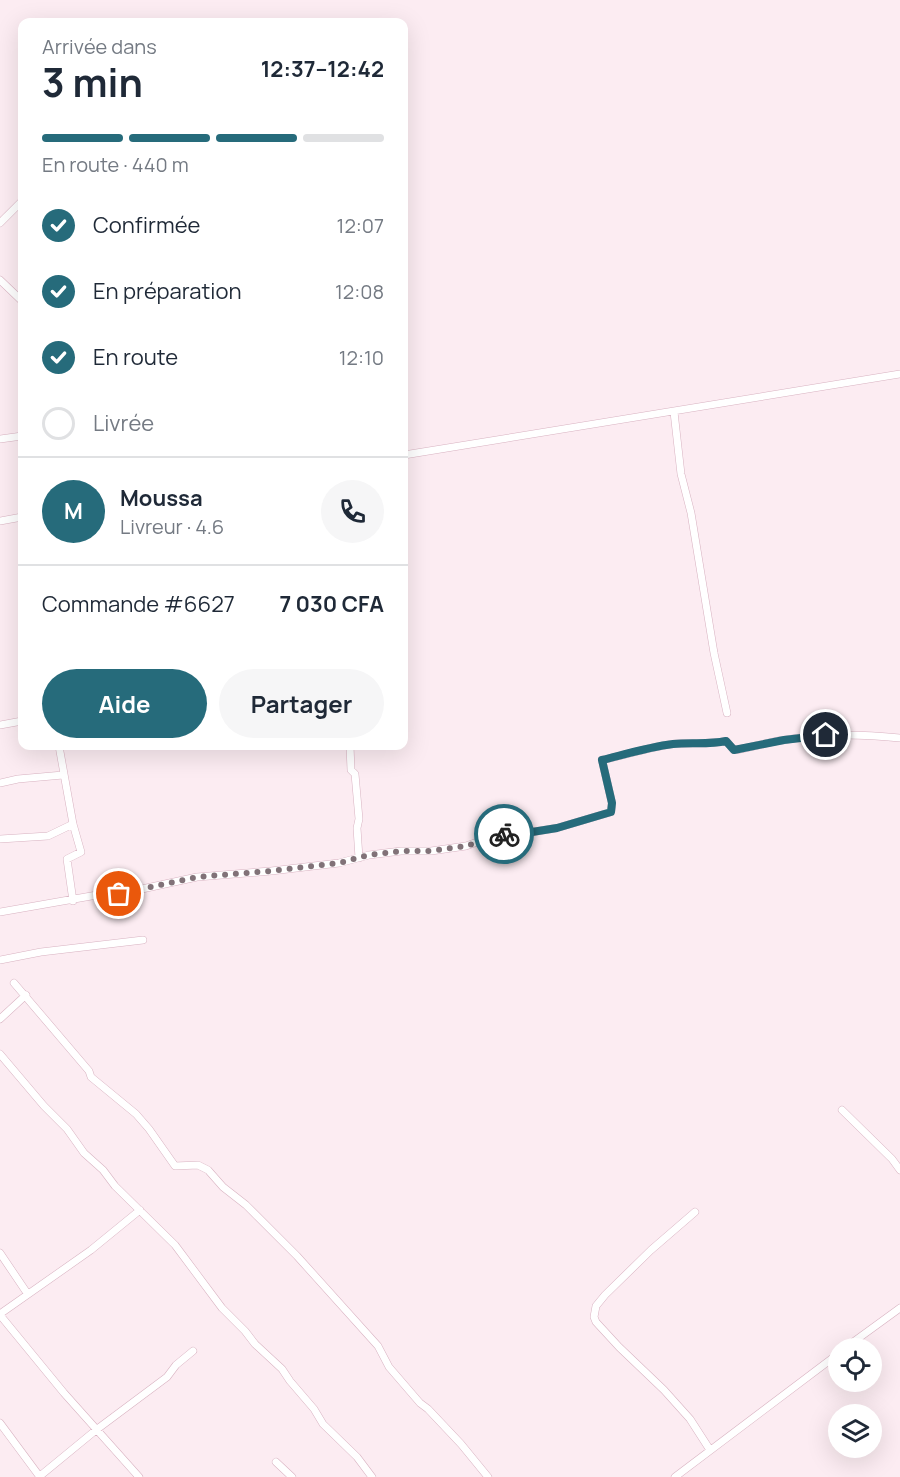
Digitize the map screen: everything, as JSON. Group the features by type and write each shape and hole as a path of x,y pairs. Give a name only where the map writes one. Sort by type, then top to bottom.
{"street":[{"path":"0,223 18,205"},
{"path":"0,280 18,298"},
{"path":"408,454 900,374"},
{"path":"674,412 681,474 691,513 714,652 727,713"},
{"path":"0,439 18,437"},
{"path":"0,521 18,518"},
{"path":"0,725 18,723"},
{"path":"0,912 153,887 197,877 339,863 369,855 401,851 431,851 466,846 497,835 557,828 611,812 612,803 602,760 640,750 675,744 712,744 726,741 734,750 784,740 826,735 900,738"},
{"path":"60,750 72,824 81,852 67,859 73,901"},
{"path":"350,750 351,770 355,774 358,809 358,858"},
{"path":"0,783 63,775"},
{"path":"0,839 48,836 72,824"},
{"path":"0,960 50,950 143,940"},
{"path":"14,982 89,1071 91,1077 136,1114 149,1128 175,1166 198,1166 208,1170 223,1187 246,1205 297,1256 378,1346 389,1367 420,1403 461,1444 488,1477"},
{"path":"0,1019 26,995"},
{"path":"0,1054 67,1130 84,1153 175,1245 222,1308 282,1369 323,1424 357,1457 372,1477"},
{"path":"842,1110 892,1159 900,1170"},
{"path":"139,1477 96,1430 0,1314 91,1250 140,1210"},
{"path":"695,1212 651,1250 605,1295 596,1306 594,1317 619,1347 664,1390 690,1419 710,1450"},
{"path":"0,1253 27,1293"},
{"path":"859,1338 900,1308"},
{"path":"0,1423 40,1477 96,1430 167,1377 176,1365 193,1351"},
{"path":"675,1477 828,1362"},
{"path":"276,1462 292,1477"}],"way so far":[{"path":"119,894 197,877 271,871 339,863 369,855 466,846 504,834"}],"route":[{"path":"504,834 557,828 611,812 612,803 602,760 675,744 712,744 726,741 734,750 784,740 826,735"}]}
